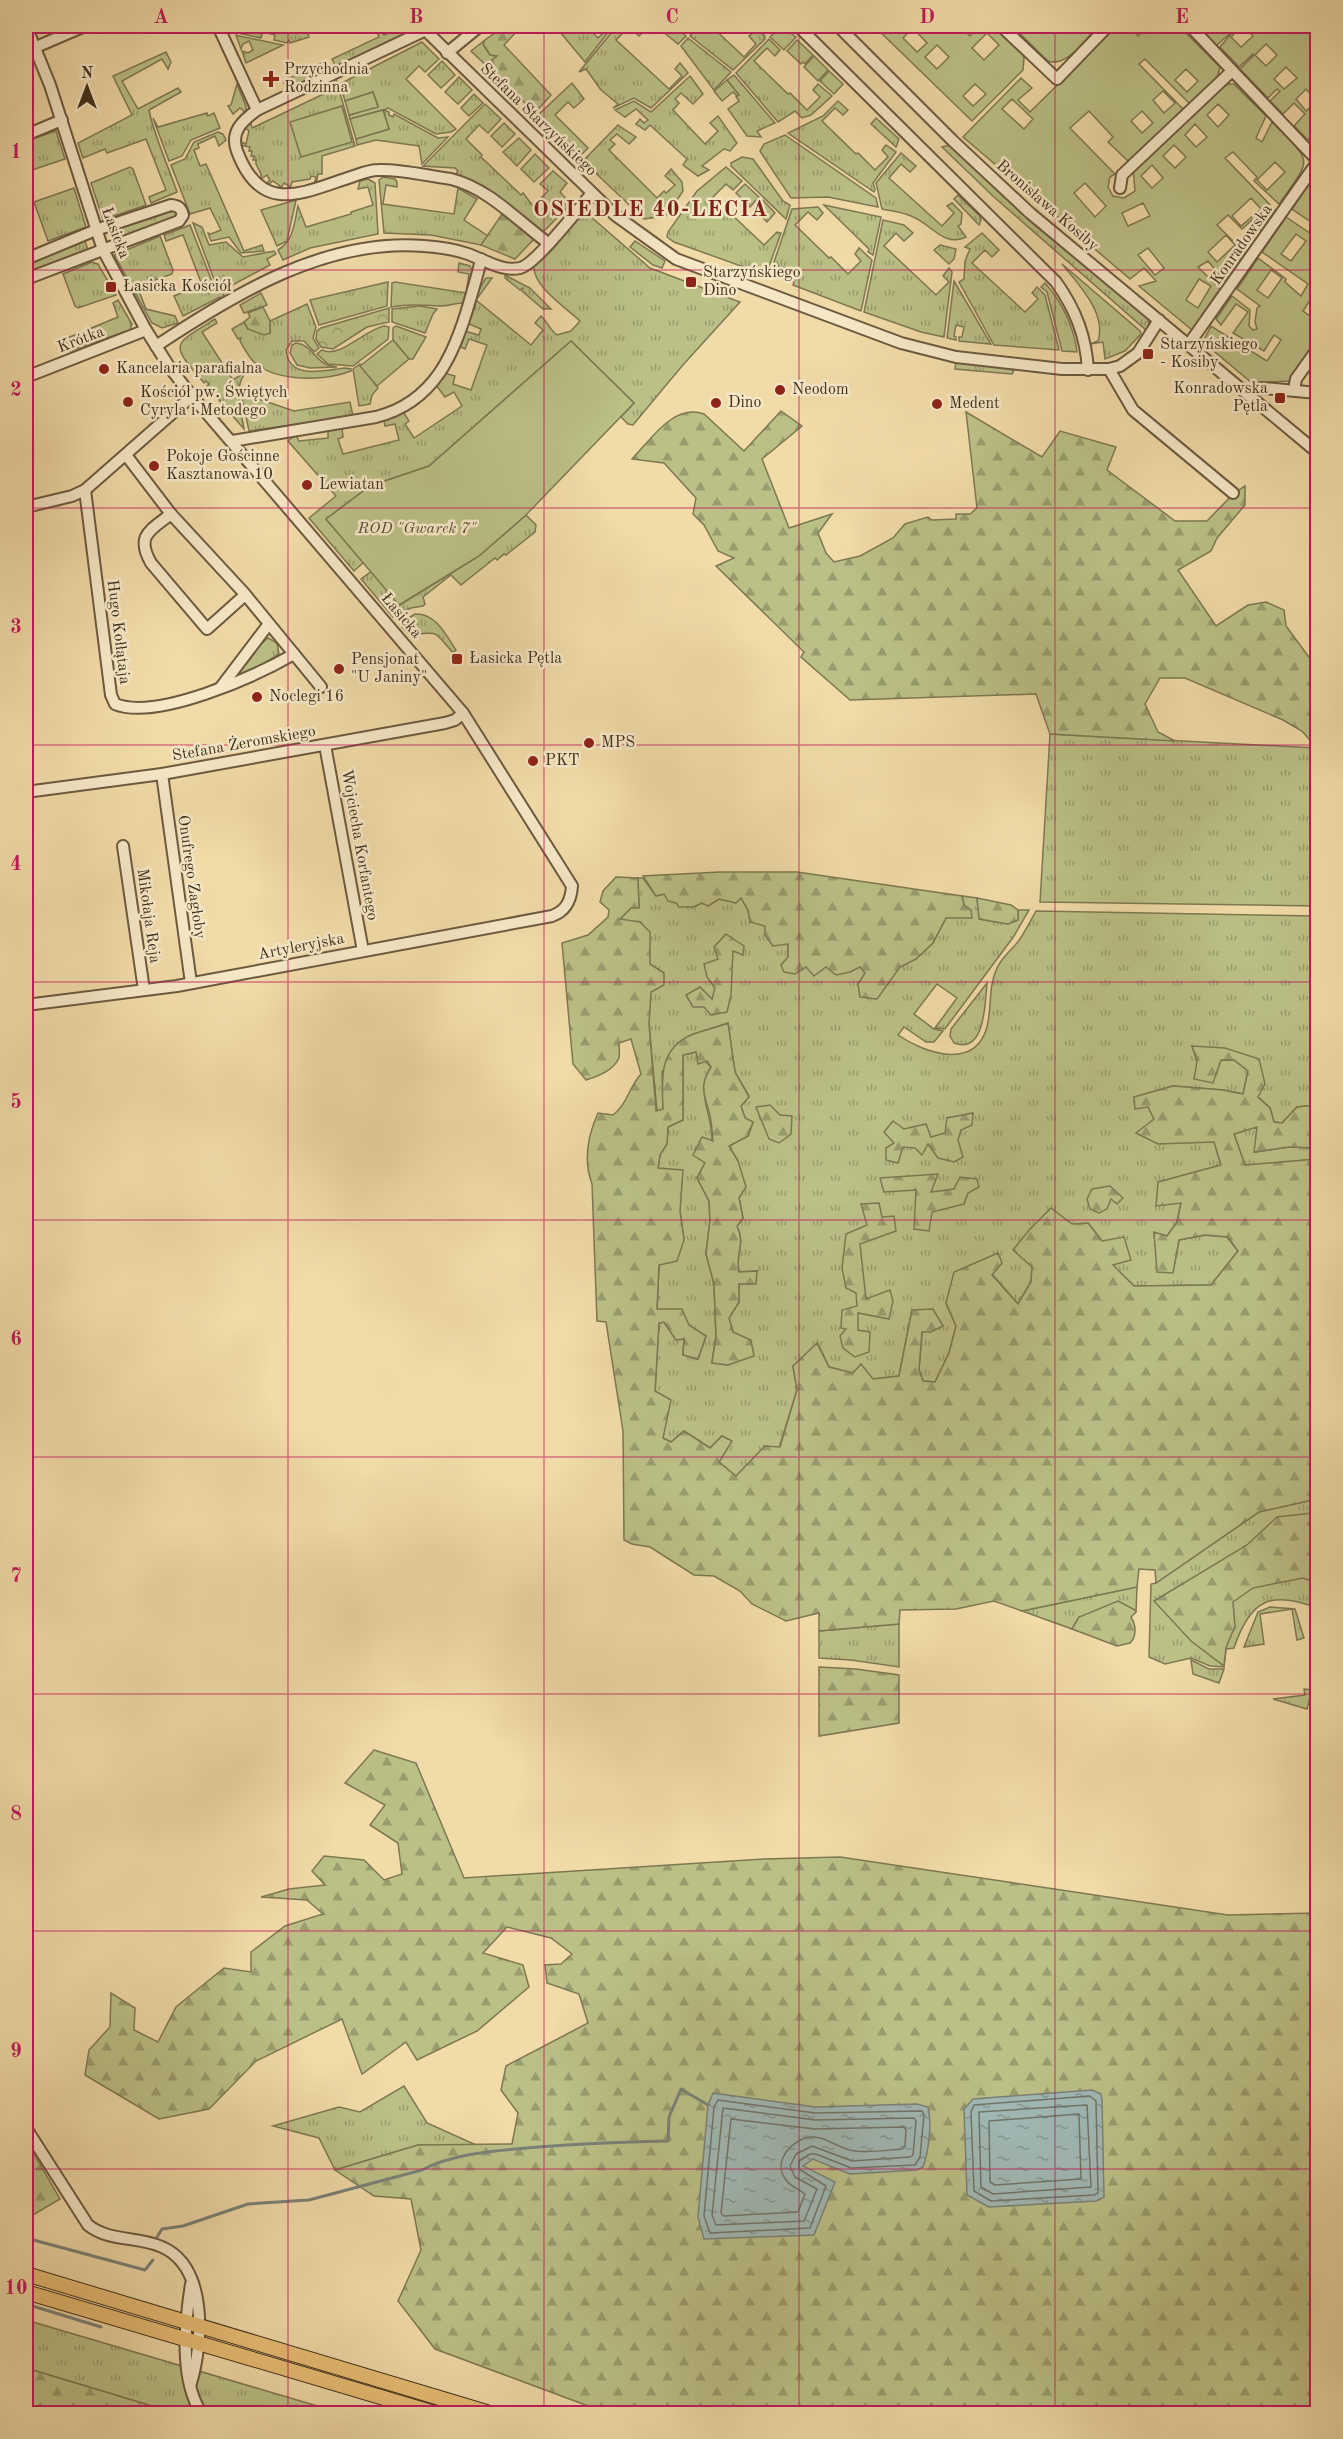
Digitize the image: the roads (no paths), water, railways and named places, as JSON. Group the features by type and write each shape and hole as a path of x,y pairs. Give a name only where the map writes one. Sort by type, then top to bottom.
{"main road":[{"path":"26,2274 493,2414"},
{"path":"26,2292 438,2414"}],"street":[{"name":"Łasicka","path":"26,26 36,47 62,120 103,250 156,346 192,396 463,713"},
{"path":"36,47 85,26"},
{"path":"218,26 257,110"},
{"path":"447,52 480,26"},
{"path":"798,26 1056,282 1074,308 1088,370"},
{"name":"Bronisława Kosiby","path":"838,26 953,141 1030,213 1317,453"},
{"path":"1001,26 1057,79 1108,26"},
{"name":"Konradowska","path":"1189,344 1317,161 1190,26"},
{"name":"Stefana Starzyńskiego","path":"548,243 483,193 461,181 451,179 378,170 288,196 267,192 252,180 235,142 237,129 257,110 423,28 592,193 632,228 675,259 894,341 957,357 1088,370 1109,369 1125,363 1138,353 1159,320"},
{"path":"1120,188 1122,175 1232,71"},
{"path":"26,135 62,120"},
{"path":"156,346 252,288 304,266 348,251 380,247 422,246 452,250 502,267 519,268 535,259 592,193"},
{"path":"26,259 96,231 171,205 182,209 183,215 178,221 26,279"},
{"path":"232,441 376,417 394,411 413,399 433,383 448,360 464,323 477,283 481,259"},
{"name":"Krótka","path":"26,377 146,330"},
{"path":"1294,390 1296,379 1317,348"},
{"path":"1109,369 1133,410 1233,494"},
{"path":"1249,396 1255,389 1317,393"},
{"path":"26,507 72,496 85,490 192,396"},
{"path":"126,455 171,514 245,595 321,687"},
{"name":"Hugo Kołłątaja","path":"85,490 111,695 115,704 126,708 141,708 206,696 221,687 245,680 294,654"},
{"path":"171,514 145,536 144,551 151,563 207,629 245,595"},
{"path":"221,687 268,625"},
{"name":"Stefana Żeromskiego","path":"26,792 162,774 325,745 445,723 455,720 463,713"},
{"name":"Artyleryjska","path":"26,1005 191,983 552,916 562,912 571,895 572,886 463,713"},
{"name":"Wojciecha Korfantego","path":"325,745 363,951"},
{"name":"Onufrego Zagłoby","path":"162,774 191,983"},
{"name":"Mikołaja Reja","path":"123,846 144,990"},
{"path":"26,2128 87,2225 102,2234 161,2246 183,2263 196,2294 192,2340 186,2356 194,2397 202,2414"}],"water":[{"path":"1092,2090 1101,2094 1102,2100 1104,2197 1096,2201 989,2207 967,2195 964,2109 973,2099"},
{"path":"713,2093 815,2107 917,2104 928,2107 929,2137 923,2167 917,2170 850,2174 813,2159 803,2166 835,2182 814,2235 704,2239 698,2217 708,2105"}],"waterway":[{"path":"157,2237 162,2229 183,2226 248,2204 309,2200 422,2170 468,2155 554,2146 668,2141 669,2117 681,2089 708,2105"},
{"path":"26,2238 145,2270 153,2260"},
{"path":"26,2304 101,2327"}],"place":[{"name":"Przychodnia Rodzinna","path":"271,79"},
{"name":"Starzyńskiego Dino","path":"691,282"},
{"name":"Łasicka Kościół","path":"111,287"},
{"name":"Starzyńskiego - Kosiby","path":"1148,354"},
{"name":"Kancelaria parafialna","path":"104,369"},
{"name":"Neodom","path":"780,390"},
{"name":"Konradowska Pętla","path":"1280,398"},
{"name":"Kościół pw. Świętych Cyryla i Metodego","path":"128,402"},
{"name":"Dino","path":"716,403"},
{"name":"Medent","path":"937,404"},
{"name":"Pokoje Gościnne Kasztanowa 10","path":"154,466"},
{"name":"Lewiatan","path":"307,485"},
{"name":"Łasicka Pętla","path":"457,659"},
{"name":"Pensjonat \"U Janiny\"","path":"339,669"},
{"name":"Noclegi 16","path":"257,697"},
{"name":"MPS","path":"589,743"},
{"name":"PKT","path":"533,761"}],"district":[{"name":"OSIEDLE 40-LECIA","path":"651,210"}],"park label":[{"name":"ROD \"Gwarek 7\"","path":"417,529"}]}
